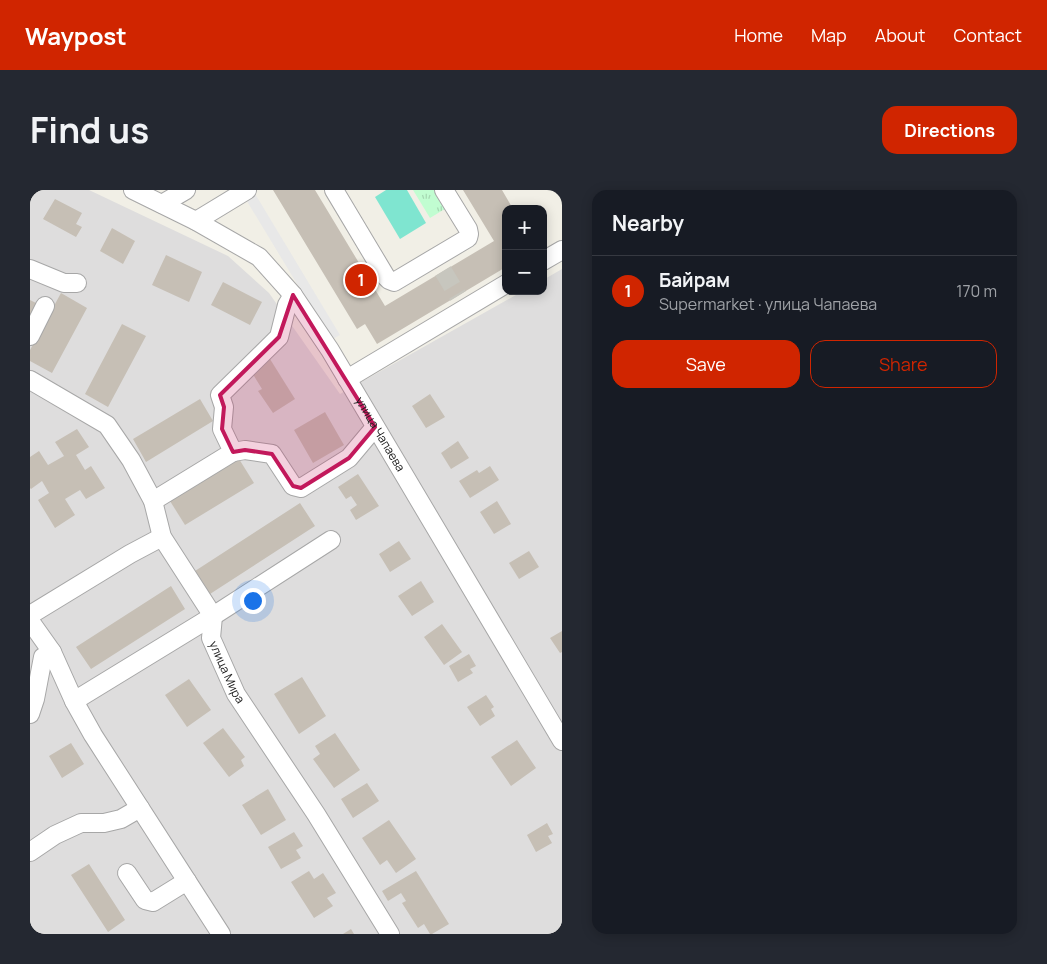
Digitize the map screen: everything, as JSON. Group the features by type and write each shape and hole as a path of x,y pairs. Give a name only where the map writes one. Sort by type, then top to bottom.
{"street":[{"path":"162,204 186,190"},
{"path":"196,221 247,190"},
{"path":"334,190 390,280 394,282 439,265 468,238 469,234 444,190"},
{"name":"улица Чапаева","path":"138,191 259,257 293,295 330,350 562,741"},
{"path":"547,259 562,250"},
{"path":"30,269 64,283 77,283"},
{"path":"347,379 461,302 502,286"},
{"path":"233,452 222,429 224,407 220,395 279,337 287,306 293,295"},
{"path":"30,336 45,306"},
{"path":"30,380 107,426 131,460 153,501 162,536 213,616"},
{"path":"153,501 233,452 245,450 272,454 293,486 301,488 349,458 375,427"},
{"path":"30,615 162,536"},
{"path":"74,701 213,616 331,540"},
{"name":"улица Мира","path":"213,616 211,638 236,694 316,814 390,934"},
{"path":"30,621 52,652 74,701 93,735 221,934"},
{"path":"30,714 44,657 52,652"},
{"path":"30,852 55,835 81,823 104,823 121,819 140,808"},
{"path":"127,874 145,900 153,902 187,882"}],"highlighted area":[{"path":"293,295 375,427 349,458 301,488 293,486 272,454 245,450 233,452 222,429 224,407 220,395 279,337"}],"shaded area":[{"path":"30,190 89,190 228,256 269,293 340,394 516,295 547,295 547,278 562,269 562,934 30,934"},
{"path":"386,190 407,190 426,223 400,239 375,197"},
{"path":"254,192 340,335 331,340 245,198"}],"green space":[{"path":"413,190 438,190 448,207 430,218"}],"building":[{"path":"273,190 315,190 385,306 494,241 463,190 502,190 511,205 502,205 502,269 377,344 365,324 357,329"},
{"path":"55,199 82,213 76,224 82,227 76,237 43,219"},
{"path":"112,228 135,241 123,264 100,251"},
{"path":"166,255 202,272 189,302 152,285"},
{"path":"223,282 262,302 250,325 211,305"},
{"path":"61,293 87,308 52,373 30,361 30,350"},
{"path":"30,300 38,304 30,320"},
{"path":"122,324 146,336 108,407 85,394"},
{"path":"270,359 295,399 273,413 258,391 262,389 251,371"},
{"path":"430,394 445,417 426,428 412,406"},
{"path":"200,399 213,421 146,462 133,439"},
{"path":"325,412 344,445 313,463 294,430"},
{"path":"77,429 89,447 76,455 85,470 91,466 105,488 86,499 80,490 65,499 75,515 55,528 38,500 49,493 42,481 30,488 30,457 39,451 48,465 64,456 55,442"},
{"path":"458,441 469,458 451,469 441,453"},
{"path":"239,459 254,483 185,525 170,501"},
{"path":"490,466 499,480 470,498 459,481 477,470 479,473"},
{"path":"358,474 379,506 356,520 350,510 357,505 351,496 346,499 338,487"},
{"path":"497,501 511,524 494,534 480,512"},
{"path":"300,503 315,526 210,594 195,571"},
{"path":"399,541 411,559 390,572 379,554"},
{"path":"529,551 539,567 519,579 509,563"},
{"path":"421,581 434,602 412,616 398,596"},
{"path":"171,586 185,609 91,669 76,647"},
{"path":"442,624 462,652 444,665 424,637"},
{"path":"562,631 562,652 560,653 550,638"},
{"path":"469,654 476,666 470,669 473,673 458,682 449,666"},
{"path":"302,677 326,716 299,734 274,694"},
{"path":"189,679 211,710 187,727 165,695"},
{"path":"486,695 494,707 491,709 495,716 480,726 467,707"},
{"path":"223,728 245,757 241,760 244,766 229,777 203,743"},
{"path":"335,733 360,770 334,788 313,759 320,754 315,746"},
{"path":"517,740 536,768 511,786 491,757"},
{"path":"71,743 84,764 62,778 49,756"},
{"path":"367,783 379,801 353,818 341,799"},
{"path":"268,789 286,820 261,835 242,805"},
{"path":"389,820 416,859 396,873 387,860 380,865 362,838"},
{"path":"547,823 553,834 548,836 552,843 536,852 527,835"},
{"path":"294,832 303,846 296,850 301,858 281,869 268,847"},
{"path":"89,864 125,920 108,932 71,875"},
{"path":"309,871 314,879 323,873 336,893 327,898 333,906 314,918 291,882"},
{"path":"416,871 449,924 432,934 430,934 424,924 418,928 402,903 406,901 401,893 388,901 382,891"},
{"path":"351,929 354,934 343,934"}],"tunnel":[{"path":"443,271 458,296"}],"place":[{"name":"Байрам","path":"361,280"}]}
